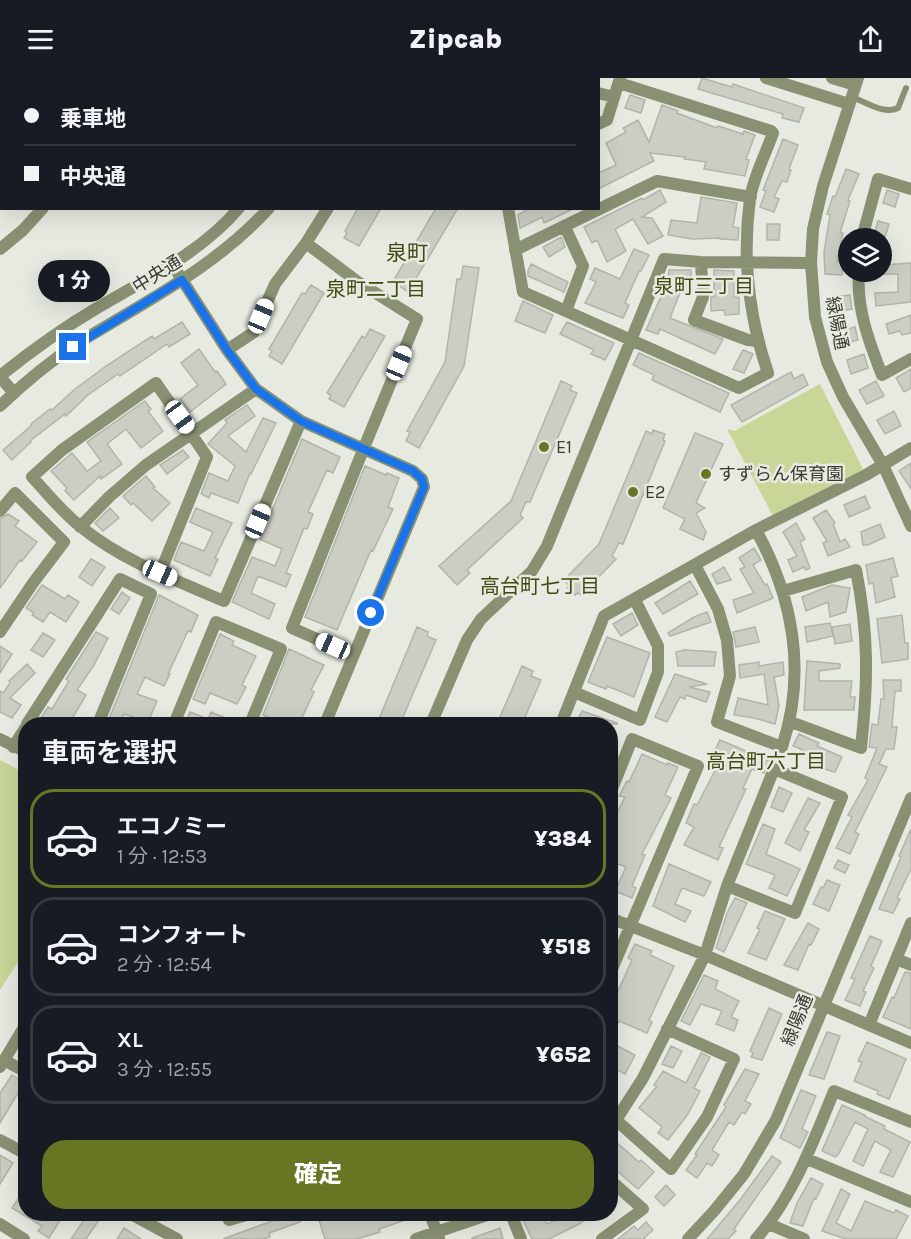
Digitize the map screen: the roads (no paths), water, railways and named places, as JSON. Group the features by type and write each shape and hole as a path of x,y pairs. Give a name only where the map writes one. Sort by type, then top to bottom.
{"street":[{"path":"766,78 853,91"},
{"path":"832,78 853,91"},
{"path":"507,210 523,292 739,388 768,373 757,340 750,302 747,263 751,197 773,133 619,80 607,120 600,123"},
{"name":"緑陽通","path":"853,91 823,186 813,229 811,263 815,317 827,363 843,397 883,465 911,526"},
{"path":"600,94 614,98"},
{"path":"865,228 878,179 911,189"},
{"path":"600,210 657,181 751,197"},
{"path":"0,249 23,230 41,210"},
{"name":"中央通","path":"0,377 68,325 172,264 232,217 237,210"},
{"name":"中央通","path":"0,406 73,347 207,264 235,242 267,210"},
{"path":"227,350 255,332 274,285 306,243 327,210"},
{"path":"515,250 599,210"},
{"path":"565,227 583,266 566,311"},
{"path":"306,243 358,282 417,319 292,628 353,655"},
{"path":"434,717 467,640 481,619 532,571 547,546 664,259 701,262 811,263"},
{"path":"701,262 703,297 694,320 748,340 757,340"},
{"path":"172,264 227,350 256,389 301,421 413,471 422,479 424,487 328,717"},
{"path":"858,282 868,339 882,375 911,359"},
{"path":"0,377 14,393"},
{"path":"160,573 207,457 156,383 62,450 32,477 80,527 118,552 160,573 224,601 301,421"},
{"path":"80,527 109,497 146,465 256,389"},
{"path":"564,717 604,616 756,530 866,475 911,448"},
{"path":"0,511 15,493 64,542 0,632"},
{"path":"695,565 718,609 727,640 730,676 717,722 782,747 791,722 795,690 794,638 783,591 769,553 756,530"},
{"path":"783,591 856,570 863,604 867,643 867,696 861,748 791,722"},
{"path":"32,717 120,579 151,594 101,717"},
{"path":"574,692 640,720 658,672 658,646 635,600"},
{"path":"177,717 216,622 281,649 253,717"},
{"path":"0,739 18,749"},
{"path":"13,747 18,739"},
{"path":"618,774 632,739 698,766 618,956"},
{"path":"618,1117 643,1078 705,955 727,886 774,769 842,797 795,913 727,886"},
{"name":"緑陽通","path":"688,1239 744,1174 776,1120 823,1004 910,804"},
{"path":"618,921 705,955 911,1042"},
{"path":"869,1025 911,923"},
{"path":"896,959 911,965"},
{"path":"618,1122 671,1169 707,1118 734,1059 666,1029"},
{"path":"18,1037 2,1063 18,1069"},
{"path":"756,1239 770,1224 807,1159 834,1091 911,1122"},
{"path":"0,1140 18,1150"},
{"path":"807,1159 911,1202"},
{"path":"602,1239 642,1209 618,1186"},
{"path":"144,1221 177,1239"},
{"path":"416,1239 438,1235 473,1221"},
{"path":"514,1221 521,1239"},
{"path":"0,1224 24,1239"},
{"path":"770,1224 804,1239"}],"lane":[{"path":"853,91 886,111 898,108 906,88"}],"place":[{"name":"E1","path":"544,447"},
{"name":"すずらん保育園","path":"706,474"},
{"name":"E2","path":"633,492"}],"district":[{"name":"泉町","path":"407,253"},
{"name":"泉町三丁目","path":"704,286"},
{"name":"泉町二丁目","path":"376,289"},
{"name":"高台町七丁目","path":"540,586"},
{"name":"高台町六丁目","path":"766,761"}]}
